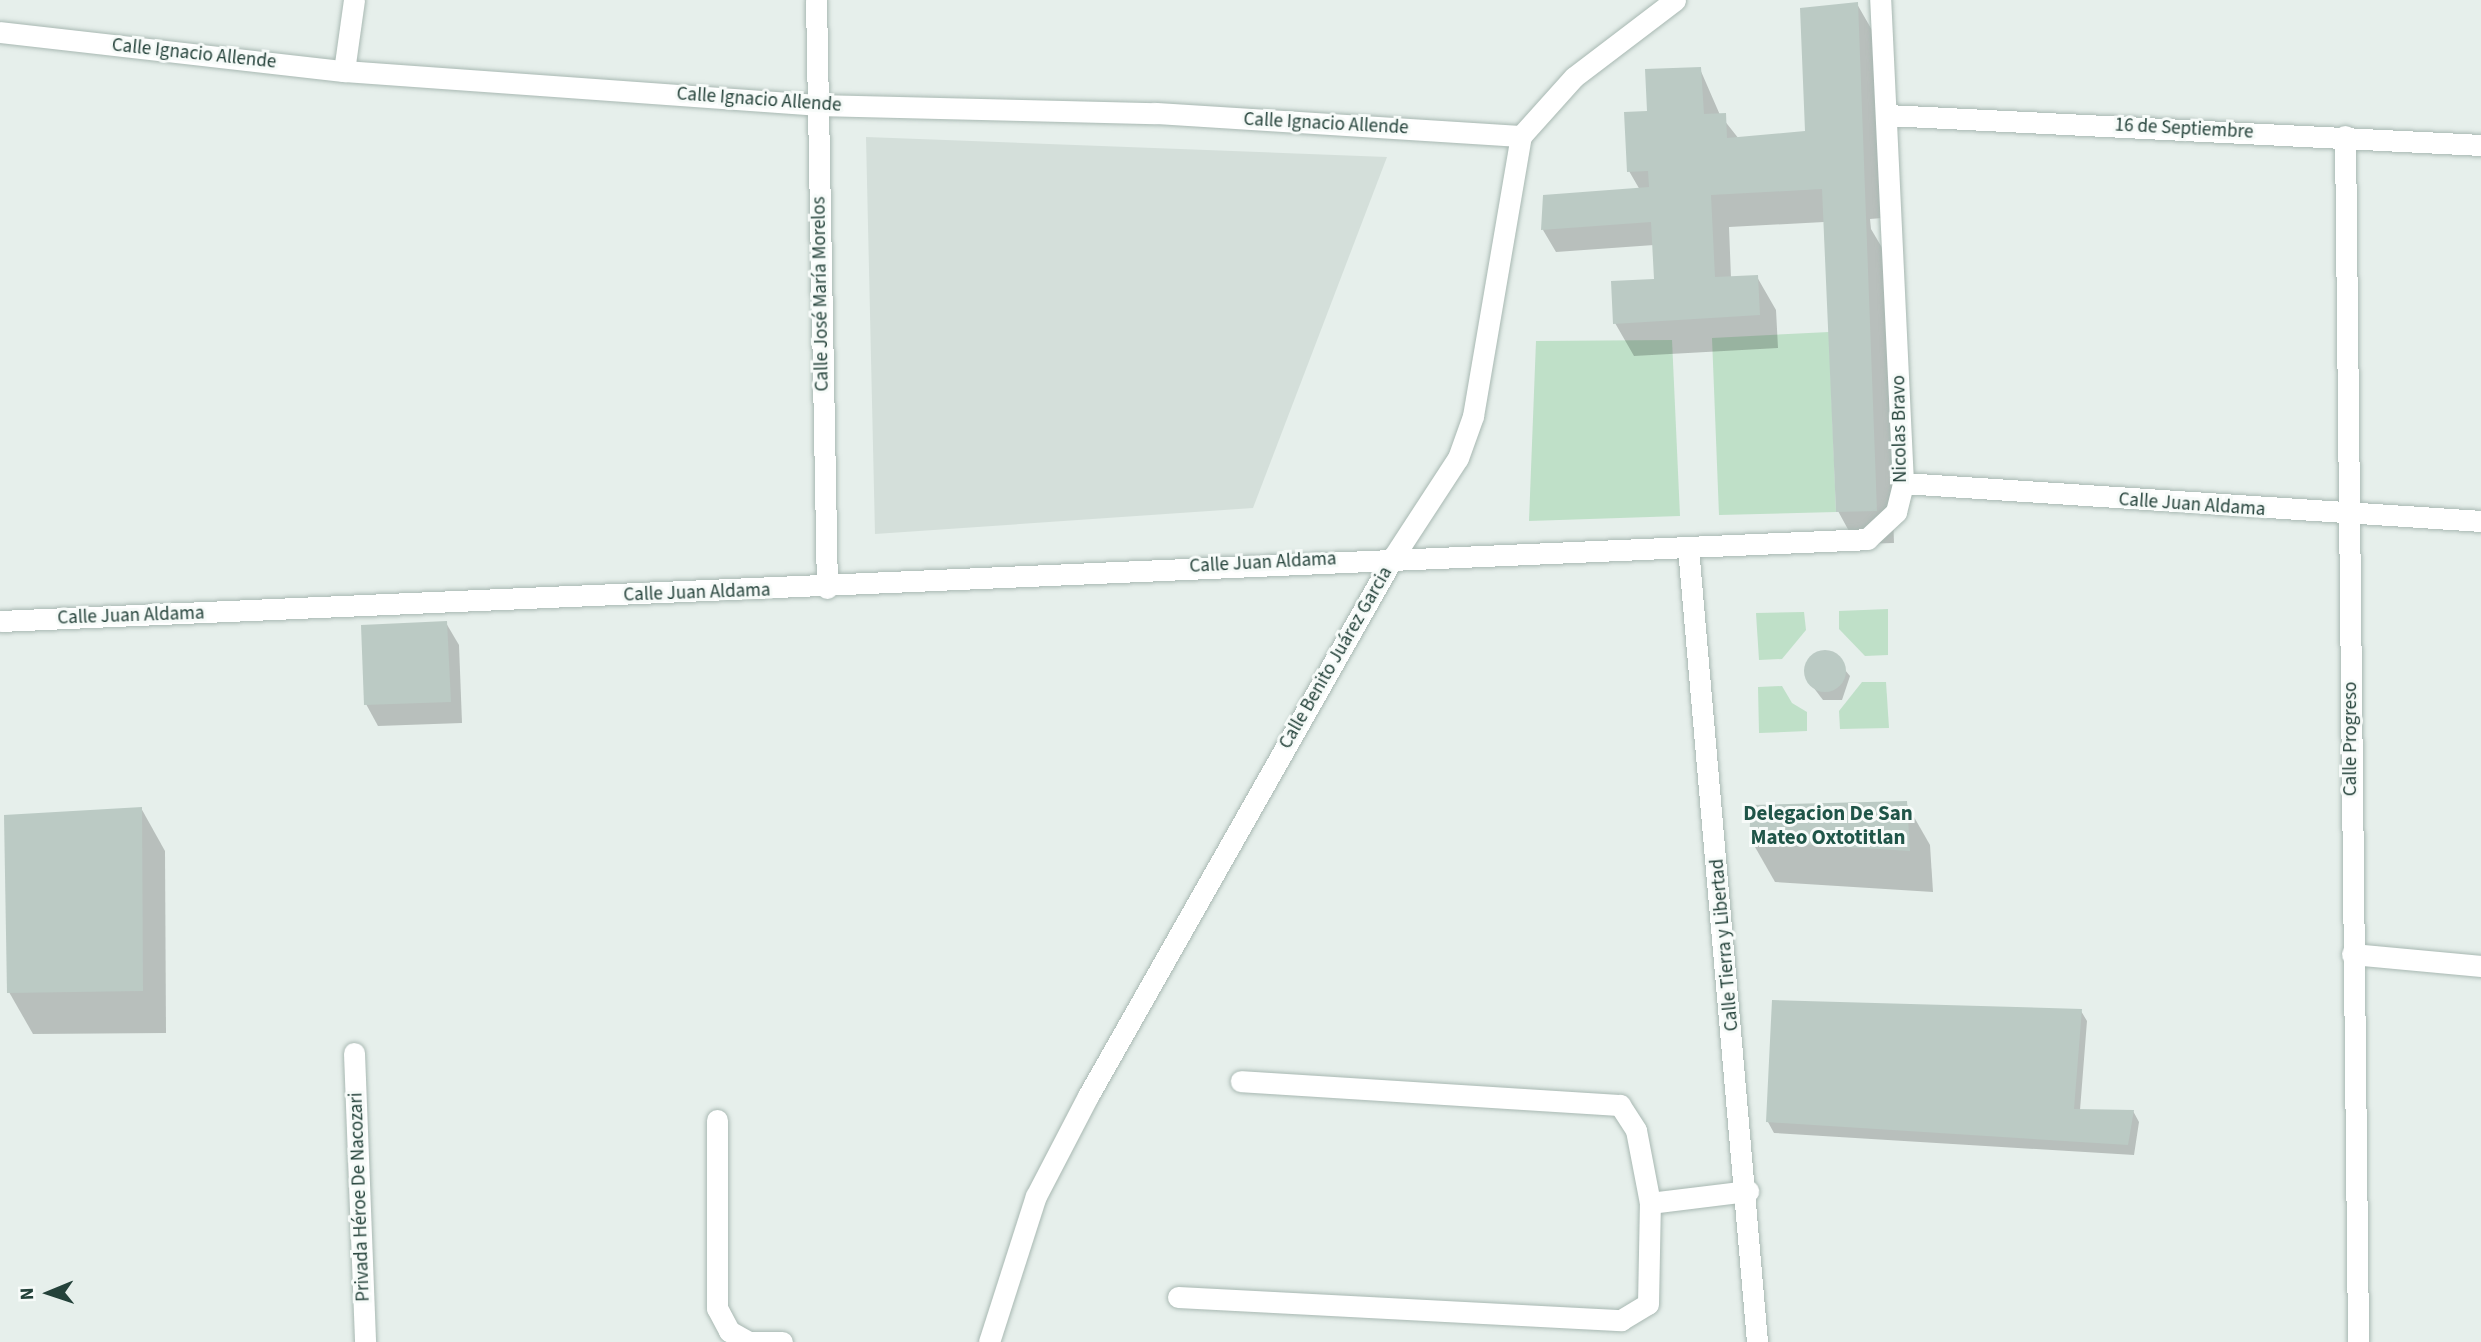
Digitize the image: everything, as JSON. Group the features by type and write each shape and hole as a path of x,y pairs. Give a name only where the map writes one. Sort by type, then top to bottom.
{"street":[{"path":"344,71 354,0"},
{"name":"Calle José María Morelos","path":"816,0 827,588"},
{"name":"Nicolas Bravo","path":"1394,556 1688,548 1867,539 1896,512 1903,483 1880,0"},
{"path":"1521,136 1574,78 1670,2"},
{"name":"Calle Ignacio Allende","path":"0,32 344,71 817,104 1155,113 1521,136"},
{"name":"16 de Septiembre","path":"1887,115 2345,136 2481,145"},
{"name":"Calle Benito Juárez Garcia","path":"989,1342 1047,1174 1394,556 1458,458 1473,416 1521,136"},
{"name":"Calle Progreso","path":"2345,136 2358,1342"},
{"name":"Calle Juan Aldama","path":"1903,483 2349,517 2481,521"},
{"name":"Calle Tierra y Libertad","path":"1688,548 1748,1191 1757,1342"},
{"name":"Calle Juan Aldama","path":"0,621 827,588 1394,556"},
{"path":"2352,954 2481,966"},
{"name":"Privada Héroe De Nacozari","path":"354,1053 365,1342"},
{"path":"1178,1297 1621,1320 1648,1304 1650,1203 1636,1130 1620,1105 1241,1081"},
{"path":"717,1120 717,1308 729,1331 749,1342 782,1342"},
{"path":"1650,1203 1748,1191"}],"shaded area":[{"path":"866,137 1387,157 1253,508 875,534"}],"green space":[{"path":"1829,332 1836,512 1719,515 1712,338"},
{"path":"1672,340 1680,516 1529,521 1536,341"},
{"path":"1888,609 1888,655 1865,656 1839,629 1839,611"},
{"path":"1804,612 1806,630 1782,659 1759,660 1756,613"},
{"path":"1862,682 1886,682 1889,728 1840,729 1839,711"},
{"path":"1782,686 1792,703 1807,712 1807,731 1759,733 1758,687"}],"building":[{"path":"1858,2 1877,511 1836,512 1822,189 1711,195 1715,277 1758,275 1760,315 1613,324 1611,281 1654,279 1651,222 1541,230 1543,195 1649,187 1648,171 1627,172 1624,112 1647,111 1645,69 1701,67 1704,114 1726,113 1727,138 1805,131 1800,8"},
{"path":"447,621 451,702 364,705 361,625"},
{"path":"1825,650 1840,656 1846,671 1840,686 1825,692 1810,686 1804,671 1810,656"},
{"path":"1907,801 1910,851 1749,841 1751,805"},
{"path":"142,807 143,991 7,993 4,815"},
{"path":"1772,1000 2082,1009 2074,1109 2134,1110 2128,1145 1766,1122"}],"district":[{"name":"Delegacion De San Mateo Oxtotitlan","path":"1828,825"}]}
